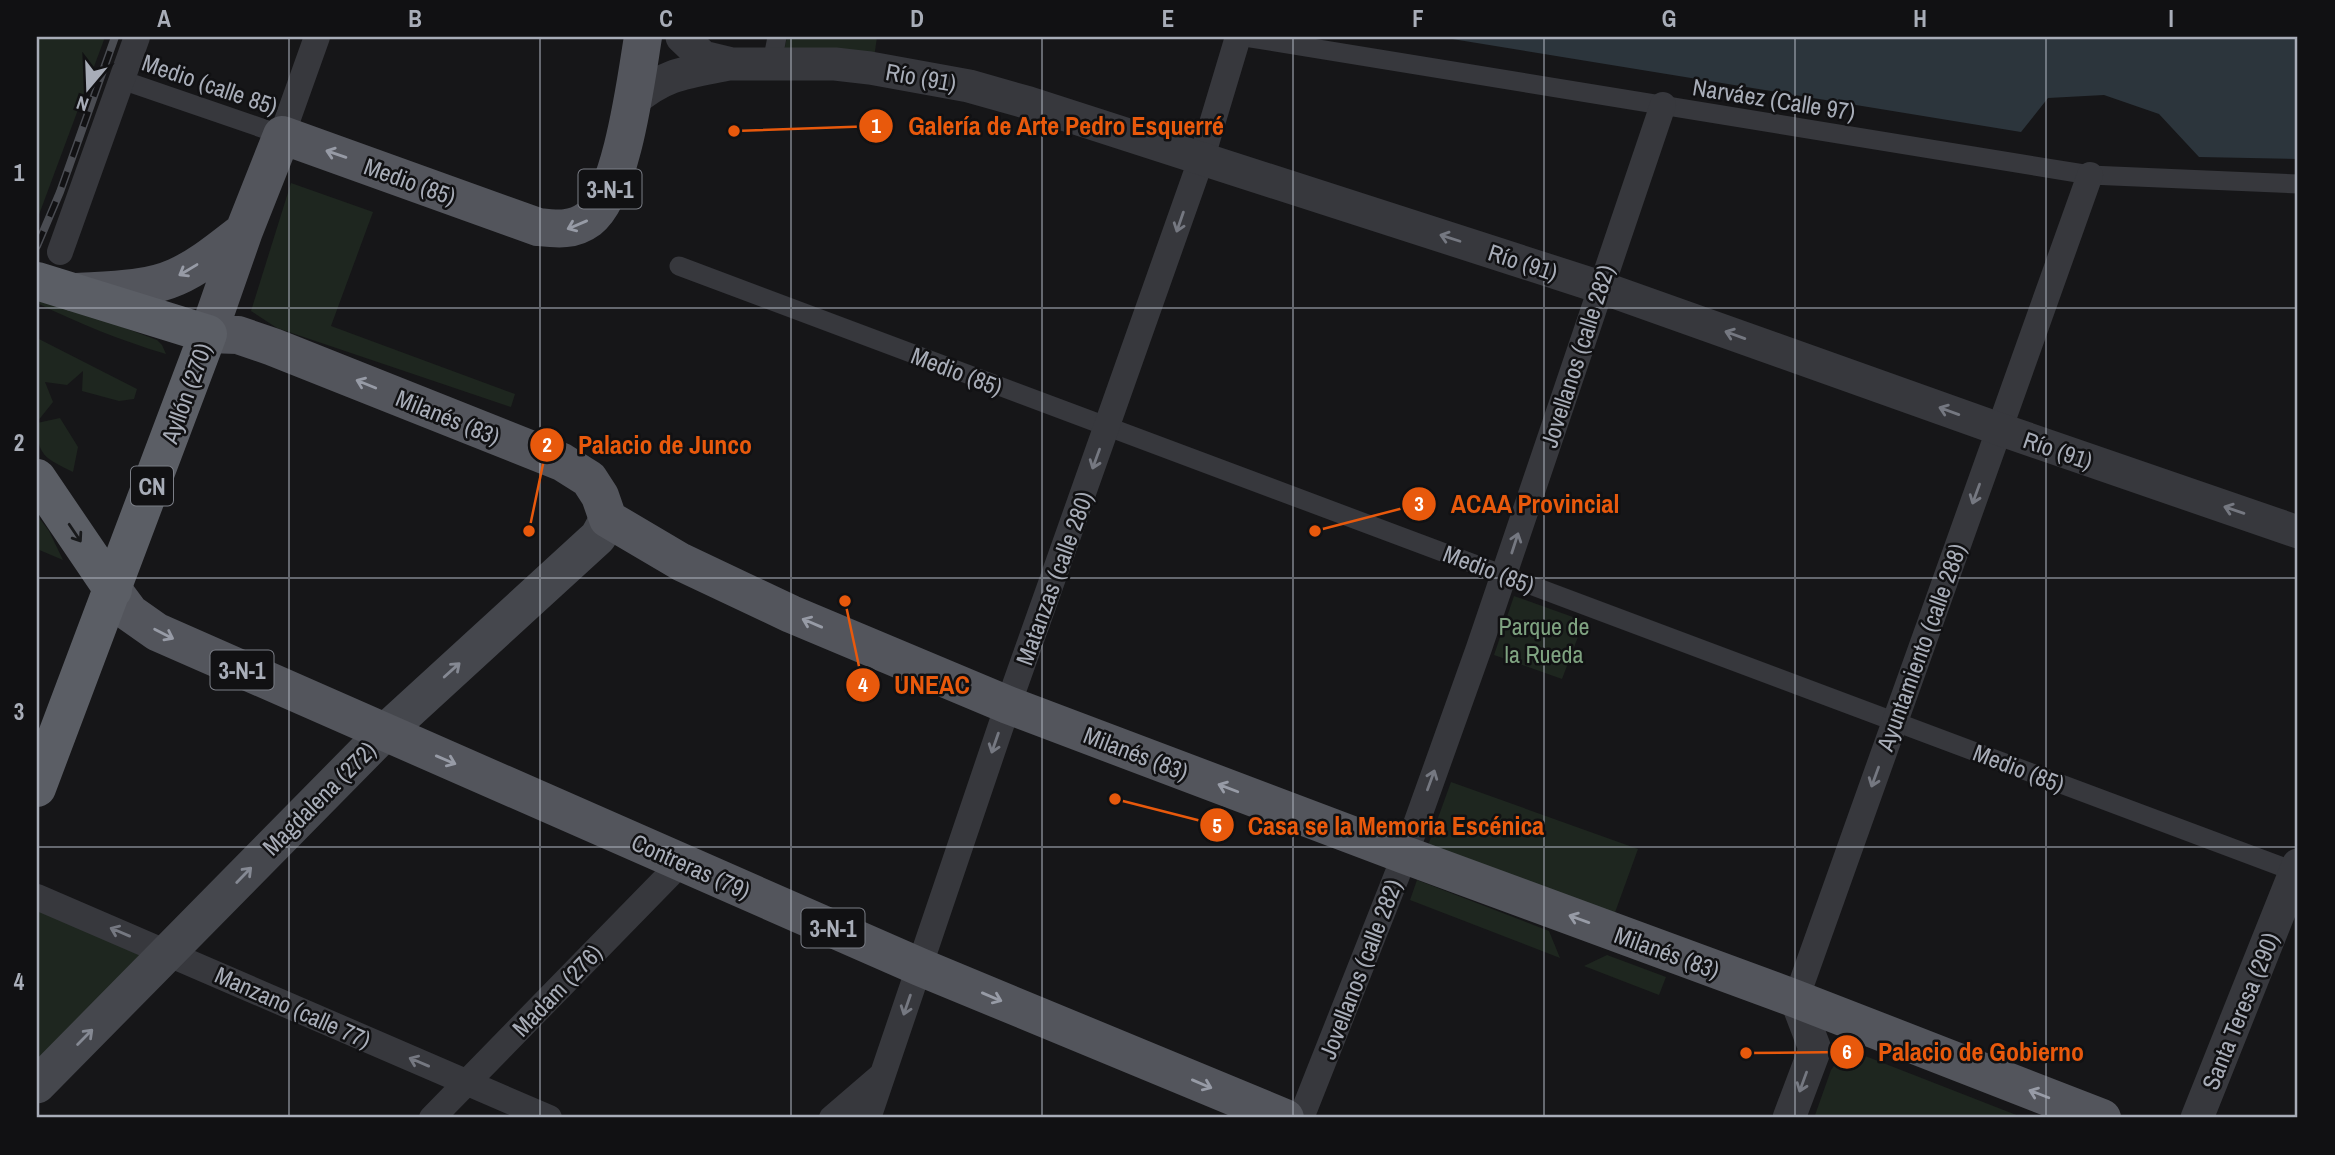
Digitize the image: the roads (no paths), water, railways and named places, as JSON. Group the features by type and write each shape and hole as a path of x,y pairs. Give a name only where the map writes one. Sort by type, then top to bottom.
{"highway":[{"path":"48,267 73,292 208,334"},
{"name":"Ayllón (270)","path":"37,788 208,334"},
{"path":"37,479 113,590"}],"main road":[{"name":"3-N-1","path":"633,101 643,37"},
{"name":"Medio (85)","path":"282,135 538,228 567,230 590,219 598,211 612,184 633,101"},
{"name":"Ayllón (270)","path":"208,334 244,231 282,135"},
{"path":"73,292 125,289 176,277 244,231"},
{"name":"Milanés (83)","path":"208,334 238,335 274,347 562,462 589,479 600,496 608,519 681,562 791,614 1008,705 1796,999 2102,1118"},
{"name":"Magdalena (272)","path":"37,1086 384,733 598,537 608,519"},
{"name":"Contreras (79)","path":"113,590 130,613 157,632 920,967 1285,1118"}],"street":[{"path":"48,267 137,37"},
{"name":"Ayllón (270)","path":"282,135 317,37"},
{"path":"682,37 703,57 732,64"},
{"name":"Matanzas (calle 280)","path":"868,1118 1008,705 1202,158 1238,37"},
{"name":"Narváez (Calle 97)","path":"1245,37 2090,176 2298,184"},
{"name":"Río (91)","path":"732,64 775,50 835,64 969,86 1202,158 1600,287 2298,532"},
{"path":"633,101 651,85 673,75 732,64"},
{"name":"Medio (calle 85)","path":"122,80 282,135"},
{"name":"Jovellanos (calle 282)","path":"1301,1118 1405,855 1505,575 1662,105"},
{"name":"Ayuntamiento (calle 288)","path":"1796,999 2090,176"},
{"name":"Medio (85)","path":"679,266 2297,870"},
{"name":"Madam (276)","path":"432,1118 682,862"},
{"name":"Santa Teresa (290)","path":"2197,1118 2297,870"},
{"name":"Manzano (calle 77)","path":"37,897 549,1118"},
{"path":"1796,999 1815,1049"},
{"path":"1789,1118 1815,1049 1822,1041 1844,1031 1872,1030"},
{"path":"832,1118 883,1074"}],"railway":[{"path":"37,246 60,192 115,37"}],"place":[{"name":"Galería de Arte Pedro Esquerré","path":"734,131"},
{"name":"Palacio de Junco","path":"529,531"},
{"name":"ACAA Provincial","path":"1315,531"},
{"name":"UNEAC","path":"845,601"},
{"name":"Casa se la Memoria Escénica","path":"1115,799"},
{"name":"Palacio de Gobierno","path":"1746,1053"}],"park label":[{"name":"Parque de la Rueda","path":"1544,640"}]}
